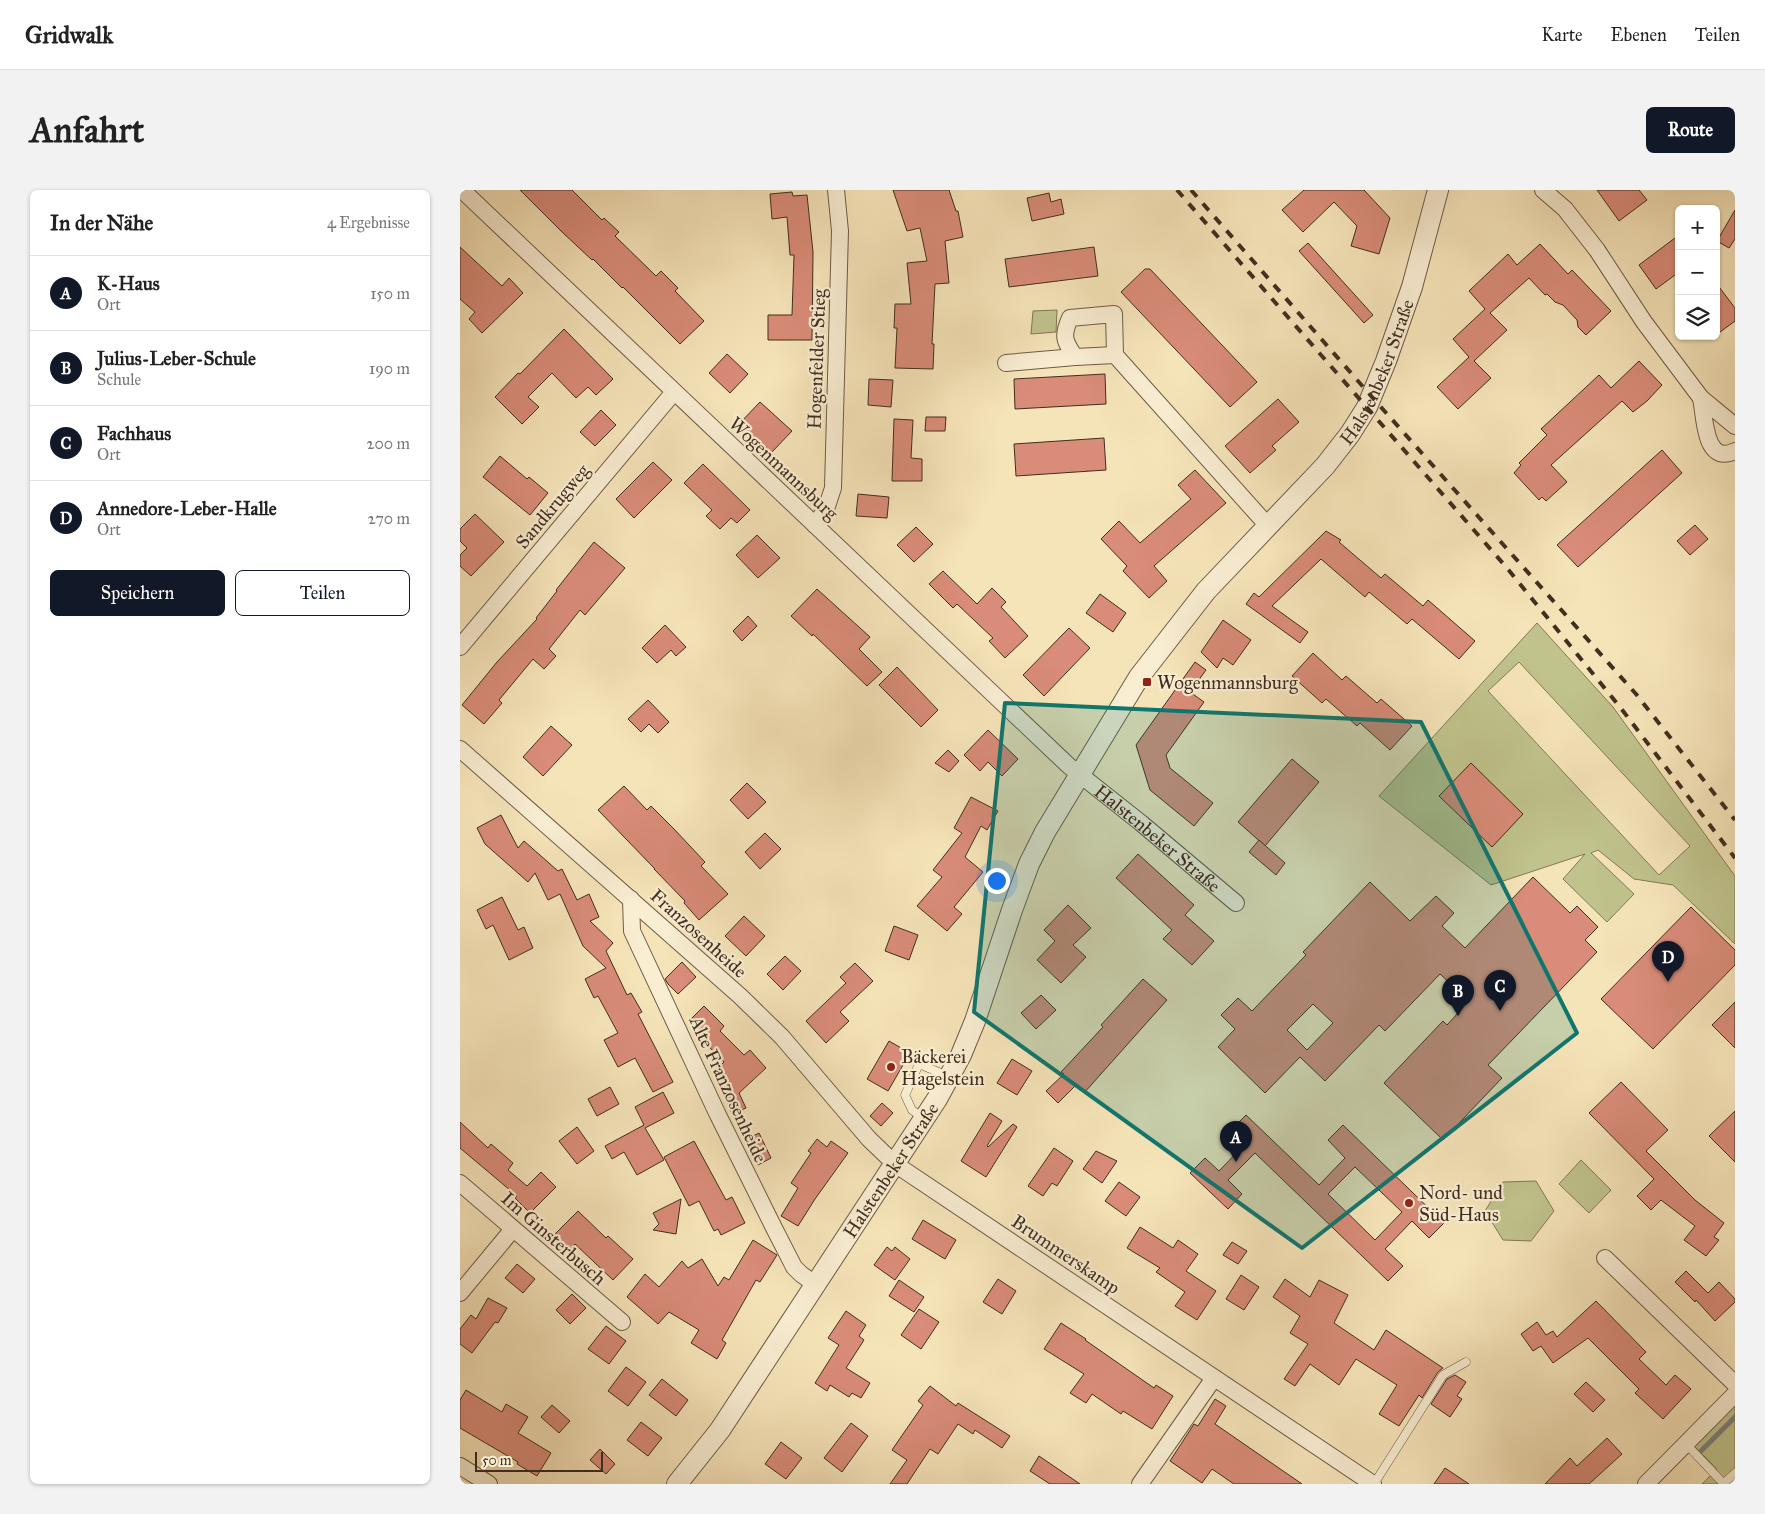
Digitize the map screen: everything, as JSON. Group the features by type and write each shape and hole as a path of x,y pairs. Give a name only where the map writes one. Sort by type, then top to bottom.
{"street":[{"name":"Wogenmannsburg","path":"462,190 994,697 1079,775"},
{"name":"Hogenfelder Stieg","path":"815,525 826,509 832,488 840,230 836,190"},
{"name":"Halstenbeker Straße","path":"677,1484 720,1430 925,1119 950,1076 977,1015 1029,864 1045,832 1138,677 1206,591 1325,466 1350,434 1367,407 1409,296 1438,190"},
{"path":"1543,190 1565,209 1597,250 1644,322 1701,398 1735,426"},
{"path":"1074,357 1066,344 1064,331 1070,318 1114,314 1115,355 1268,526"},
{"path":"1006,363 1115,355"},
{"name":"Sandkrugweg","path":"460,646 674,392"},
{"path":"1701,398 1709,441 1713,449 1720,454 1728,455 1735,451"},
{"name":"Franzosenheide","path":"460,749 734,990 782,1036 869,1138 895,1164"},
{"name":"Halstenbeker Straße","path":"1079,775 1141,823 1236,903"},
{"name":"Alte Franzosenheide","path":"631,899 632,931 717,1113 794,1266 800,1274 816,1285"},
{"name":"Brummerskamp","path":"895,1164 1374,1484"},
{"name":"Im Ginsterbusch","path":"460,1184 622,1322"},
{"path":"460,1293 513,1229"},
{"path":"1605,1258 1735,1384"},
{"path":"1140,1484 1214,1378"},
{"path":"1646,1484 1735,1394"},
{"path":"460,1466 489,1484"}],"lane":[{"path":"925,1119 912,1110 904,1095 919,1064 950,1076"},
{"path":"1374,1484 1442,1375 1466,1362"},
{"path":"1686,1444 1724,1484 1735,1473"}],"highlighted area":[{"path":"1005,703 1421,722 1577,1033 1302,1248 974,1012"}],"green space":[{"path":"1057,310 1056,332 1031,334 1033,311"},
{"path":"1537,623 1613,707 1735,876 1735,944 1673,885 1634,879 1598,850 1591,853 1634,894 1607,922 1563,879 1585,854 1491,885 1379,796","holes":["1519,662 1690,846 1659,875 1488,691"]},
{"path":"1581,1160 1611,1190 1589,1213 1559,1184"},
{"path":"1536,1181 1554,1211 1531,1241 1503,1240 1485,1211 1503,1182"},
{"path":"1735,1404 1735,1484 1702,1484 1717,1469 1694,1446"}],"building":[{"path":"520,190 572,190 602,220 604,218 619,232 615,236 656,276 661,271 678,288 675,291 704,321 680,344 623,287 561,231"},
{"path":"893,190 949,190 956,211 958,211 963,237 945,241 949,283 935,284 932,344 934,344 933,369 895,368 897,328 894,328 895,304 911,304 907,263 927,261 920,228 907,231"},
{"path":"1304,190 1364,190 1390,218 1379,254 1351,246 1357,226 1334,202 1303,232 1282,210"},
{"path":"1597,190 1639,190 1647,200 1619,221"},
{"path":"792,192 793,196 807,195 813,252 812,340 768,340 768,315 792,315 794,255 790,255 787,217 772,219 770,194"},
{"path":"1049,193 1051,202 1061,199 1064,214 1032,221 1027,198"},
{"path":"1735,210 1735,239 1729,248 1720,243 1720,236"},
{"path":"1675,238 1675,275 1656,289 1639,265"},
{"path":"1308,243 1373,315 1364,323 1299,251"},
{"path":"1540,244 1568,274 1572,270 1611,311 1586,335 1578,327 1577,320 1563,305 1555,302 1547,294 1545,295 1529,278 1490,313 1507,330 1474,361 1491,378 1458,409 1437,387 1469,357 1453,339 1485,309 1469,291 1508,254 1517,265"},
{"path":"460,247 502,286 509,278 523,293 482,333 469,319 475,312 460,299"},
{"path":"1094,247 1098,276 1009,287 1005,259"},
{"path":"1145,269 1150,269 1257,382 1230,407 1121,292"},
{"path":"1720,288 1735,308 1735,321 1720,332"},
{"path":"564,329 613,379 596,395 588,387 576,398 552,373 528,397 539,407 522,424 495,397"},
{"path":"727,354 748,374 730,393 709,373"},
{"path":"1639,361 1662,385 1633,412 1622,401 1551,465 1567,482 1546,501 1542,497 1539,500 1514,473 1521,465 1519,463 1547,435 1541,429 1599,375 1611,388"},
{"path":"1105,374 1106,404 1015,409 1014,379"},
{"path":"869,379 893,380 891,407 868,405"},
{"path":"1278,399 1299,422 1272,446 1276,450 1250,473 1225,446"},
{"path":"760,402 792,431 771,453 739,424"},
{"path":"601,410 616,425 595,446 580,432"},
{"path":"926,417 946,417 945,431 925,431"},
{"path":"894,419 913,420 911,458 922,459 922,481 892,481"},
{"path":"1104,438 1106,470 1016,476 1014,444"},
{"path":"1662,450 1682,473 1578,567 1557,545"},
{"path":"500,456 527,479 529,477 548,493 530,515 483,477"},
{"path":"653,462 672,480 634,518 616,499"},
{"path":"703,464 750,510 737,523 731,518 720,529 706,516 712,510 684,483"},
{"path":"1195,470 1226,503 1154,566 1167,581 1149,598 1123,571 1127,566 1101,539 1119,521 1140,543 1191,499 1178,485"},
{"path":"858,494 889,497 887,518 856,516"},
{"path":"475,514 504,542 471,576 460,566 460,555 467,548 460,541 460,529"},
{"path":"1695,525 1708,539 1690,555 1677,541"},
{"path":"916,527 933,544 914,562 897,545"},
{"path":"1326,531 1341,540 1339,542 1381,578 1385,574 1423,606 1428,600 1475,641 1459,659 1412,619 1407,624 1369,592 1365,597 1321,559 1272,606 1308,632 1300,643 1246,604 1254,593 1259,597"},
{"path":"757,535 780,558 758,578 736,555"},
{"path":"594,542 625,568 585,615 580,610 549,649 556,656 544,669 533,659 499,700 502,703 484,724 462,705 497,662 537,619 556,590"},
{"path":"943,571 977,604 992,588 1006,602 1001,607 1028,636 1005,658 989,641 993,638 957,604 953,608 929,584"},
{"path":"817,589 870,637 859,649 882,672 867,686 813,634 812,636 791,616"},
{"path":"1100,594 1126,613 1113,632 1086,613"},
{"path":"748,616 757,626 742,641 733,631"},
{"path":"1223,620 1251,640 1233,665 1223,658 1217,668 1201,652"},
{"path":"665,625 686,647 676,656 671,650 657,663 642,648"},
{"path":"1069,628 1090,648 1044,696 1023,675"},
{"path":"1313,653 1342,680 1346,676 1377,703 1381,699 1412,726 1390,750 1360,723 1357,726 1326,699 1322,703 1292,676"},
{"path":"1195,662 1206,670 1190,692 1204,702 1166,755 1170,768 1213,803 1194,826 1150,790 1136,745"},
{"path":"897,667 938,710 921,727 879,685"},
{"path":"648,700 669,722 658,733 649,724 641,732 628,719"},
{"path":"551,726 572,745 543,776 523,757"},
{"path":"988,730 1018,759 1002,776 988,762 980,771 964,755"},
{"path":"948,750 959,761 949,772 935,763"},
{"path":"1292,759 1319,782 1265,846 1238,822"},
{"path":"1471,763 1523,814 1492,847 1439,796"},
{"path":"747,783 766,802 748,819 730,800"},
{"path":"624,786 647,810 651,806 674,829 705,862 701,866 728,894 699,920 684,903 685,901 598,810"},
{"path":"971,797 998,811 987,830 981,826 965,857 983,872 954,907 962,914 947,931 917,906 942,877 933,870 962,833 954,828"},
{"path":"501,815 518,848 524,841 558,871 562,869 577,900 589,894 599,917 590,921 613,943 606,951 627,995 631,993 642,1012 638,1014 673,1082 653,1092 635,1058 618,1067 604,1040 618,1033 598,996 594,998 585,979 606,968 583,946 560,894 548,900 535,873 528,882 485,844 477,828"},
{"path":"765,833 781,849 760,869 745,852"},
{"path":"1259,840 1285,863 1276,875 1249,852"},
{"path":"1138,854 1194,905 1185,915 1214,941 1192,965 1163,939 1172,930 1116,878"},
{"path":"1533,877 1570,913 1577,906 1598,927 1585,940 1597,952 1488,1065 1502,1078 1443,1140 1384,1083 1443,1021 1447,1025 1469,1001 1440,974 1385,1031 1379,1025 1325,1081 1300,1057 1265,1093 1218,1047 1235,1029 1221,1015 1238,998 1252,1011 1306,955 1303,952 1370,882 1410,921 1436,896 1454,913 1442,926 1465,948","holes":["1313,1004 1333,1023 1307,1050 1287,1030"]},
{"path":"502,897 518,930 524,927 533,948 509,960 493,925 486,929 477,910"},
{"path":"1068,905 1091,928 1073,945 1086,957 1061,983 1037,960 1055,941 1044,930"},
{"path":"1691,907 1735,950 1735,965 1653,1049 1601,999"},
{"path":"744,916 765,936 746,956 725,936"},
{"path":"894,926 918,935 909,960 885,951"},
{"path":"785,956 801,971 783,990 767,974"},
{"path":"682,962 696,977 678,994 665,979"},
{"path":"855,963 873,981 840,1012 849,1021 826,1043 806,1021 846,983 840,977"},
{"path":"1143,979 1167,1000 1084,1093 1076,1085 1058,1103 1046,1091 1064,1074 1061,1072 1103,1027 1101,1025"},
{"path":"1041,995 1056,1010 1036,1029 1021,1013"},
{"path":"1735,1002 1735,1048 1712,1025"},
{"path":"704,1006 724,1026 720,1031 744,1055 750,1050 766,1068 739,1093 746,1108 732,1114 714,1072 724,1062 704,1042 708,1038 690,1020"},
{"path":"889,1041 910,1053 888,1091 867,1079"},
{"path":"1012,1059 1032,1071 1017,1095 997,1083"},
{"path":"1621,1082 1668,1130 1646,1151 1695,1200 1724,1223 1714,1237 1719,1240 1706,1256 1684,1240 1695,1226 1661,1200 1651,1210 1637,1196 1654,1179 1589,1113"},
{"path":"610,1087 619,1104 597,1116 588,1099"},
{"path":"663,1092 674,1113 645,1128 664,1160 637,1175 624,1152 612,1159 605,1146 644,1125 635,1107"},
{"path":"882,1103 893,1113 881,1126 870,1116"},
{"path":"1735,1111 1735,1162 1709,1136"},
{"path":"990,1113 1002,1121 988,1147 1013,1124 1017,1127 986,1177 961,1161"},
{"name":"Nord- und Süd-Haus","path":"1246,1115 1319,1185 1345,1158 1328,1140 1343,1125 1444,1223 1429,1238 1412,1221 1385,1249 1403,1266 1388,1281 1255,1153 1228,1180 1242,1194 1228,1209 1190,1173 1205,1158 1219,1171 1245,1144 1231,1130","holes":["1355,1167 1402,1212 1375,1240 1328,1194"]},
{"path":"460,1122 488,1148 491,1144 513,1163 508,1170 527,1186 541,1172 556,1187 530,1213 515,1198 517,1196 460,1148"},
{"path":"577,1127 594,1151 577,1164 559,1141"},
{"path":"759,1133 771,1158 758,1165 745,1140"},
{"path":"817,1139 827,1147 831,1141 848,1153 798,1226 781,1216 798,1188 791,1183 811,1153 808,1151"},
{"path":"694,1141 726,1200 732,1197 745,1223 721,1235 718,1229 714,1231 699,1201 689,1206 664,1157"},
{"path":"1054,1148 1073,1161 1057,1186 1052,1183 1043,1196 1028,1186"},
{"path":"1096,1151 1117,1161 1102,1183 1083,1169"},
{"path":"1119,1182 1140,1197 1126,1216 1105,1201"},
{"path":"681,1199 676,1234 653,1230 659,1224 653,1213"},
{"path":"578,1211 606,1238 608,1236 633,1259 613,1280 575,1244 567,1252 552,1237"},
{"path":"923,1220 956,1240 945,1259 912,1239"},
{"path":"1140,1227 1173,1248 1178,1240 1198,1254 1186,1271 1216,1291 1197,1320 1175,1306 1185,1292 1156,1272 1160,1268 1127,1248"},
{"path":"753,1240 777,1255 760,1282 756,1280 722,1340 726,1343 717,1359 691,1343 699,1330 669,1312 658,1324 627,1297 645,1274 659,1287 682,1261 688,1268 702,1259 718,1286 724,1277 729,1280"},
{"path":"1232,1242 1247,1251 1238,1264 1223,1255"},
{"path":"887,1247 892,1251 895,1247 910,1259 895,1280 874,1265"},
{"path":"517,1264 535,1279 523,1293 505,1278"},
{"path":"1686,1271 1708,1293 1719,1282 1735,1299 1735,1302 1715,1321 1696,1300 1695,1302 1675,1282"},
{"path":"1241,1275 1259,1287 1244,1310 1226,1299"},
{"path":"998,1279 1016,1291 1002,1314 983,1302"},
{"path":"1285,1279 1310,1297 1319,1280 1348,1295 1334,1323 1374,1350 1386,1330 1443,1368 1438,1372 1422,1398 1419,1395 1399,1426 1379,1414 1397,1385 1356,1359 1339,1385 1310,1364 1295,1386 1284,1379 1308,1344 1290,1333 1300,1316 1273,1297"},
{"path":"899,1280 924,1297 914,1312 889,1296"},
{"path":"572,1294 586,1308 570,1324 556,1310"},
{"path":"488,1298 507,1308 498,1323 495,1322 472,1353 460,1344 460,1329 471,1315 476,1319"},
{"path":"1596,1301 1646,1352 1639,1359 1666,1385 1675,1375 1691,1389 1663,1419 1635,1393 1639,1389 1588,1338 1553,1363 1541,1346 1533,1351 1521,1334 1537,1322 1546,1335 1553,1331 1557,1337"},
{"path":"919,1309 939,1322 921,1349 901,1335"},
{"path":"846,1311 866,1325 859,1336 864,1340 846,1368 870,1383 861,1398 852,1393 849,1397 830,1385 827,1391 815,1383 839,1345 828,1338"},
{"path":"1061,1323 1154,1388 1156,1385 1173,1396 1152,1429 1123,1411 1121,1414 1092,1394 1086,1403 1070,1393 1084,1374 1044,1349"},
{"path":"606,1326 626,1341 609,1364 588,1349"},
{"path":"626,1367 646,1382 628,1406 608,1391"},
{"path":"1455,1375 1466,1382 1457,1396 1462,1399 1450,1417 1431,1404 1447,1379"},
{"path":"662,1379 688,1400 676,1416 649,1395"},
{"path":"1586,1382 1605,1400 1593,1412 1574,1394"},
{"path":"930,1386 956,1406 958,1403 1010,1436 1002,1448 975,1430 973,1434 958,1424 938,1454 930,1449 907,1484 890,1484 907,1460 892,1450 923,1405 918,1401"},
{"path":"466,1390 502,1412 506,1404 528,1417 518,1433 551,1453 537,1476 517,1464 518,1462 460,1428 460,1400"},
{"path":"1215,1399 1226,1406 1215,1424 1302,1484 1234,1484 1212,1469 1202,1483 1170,1461 1194,1424 1198,1426"},
{"path":"552,1405 570,1421 559,1433 541,1417"},
{"path":"641,1422 662,1438 648,1456 627,1440"},
{"path":"851,1423 868,1436 842,1472 824,1458"},
{"path":"1607,1438 1622,1454 1589,1484 1545,1484 1570,1458 1577,1466"},
{"path":"781,1442 802,1458 786,1479 765,1464"},
{"path":"600,1449 615,1464 606,1474 590,1460"},
{"path":"1039,1456 1080,1484 1050,1484 1030,1471"},
{"path":"1445,1468 1469,1484 1434,1484"}],"waterway":[{"path":"1701,1451 1735,1417"}],"railway":[{"path":"1177,190 1507,568 1620,707 1735,858"},
{"path":"1191,190 1636,694 1735,820"}],"place":[{"name":"Wogenmannsburg","path":"1147,682"},
{"name":"Annedore-Leber-Halle","path":"1668,982"},
{"name":"Fachhaus","path":"1500,1011"},
{"name":"Julius-Leber-Schule","path":"1458,1016"},
{"name":"Bäckerei Hagelstein","path":"891,1067"},
{"name":"K-Haus","path":"1236,1162"},
{"name":"Nord- und Süd-Haus","path":"1409,1203"}]}
